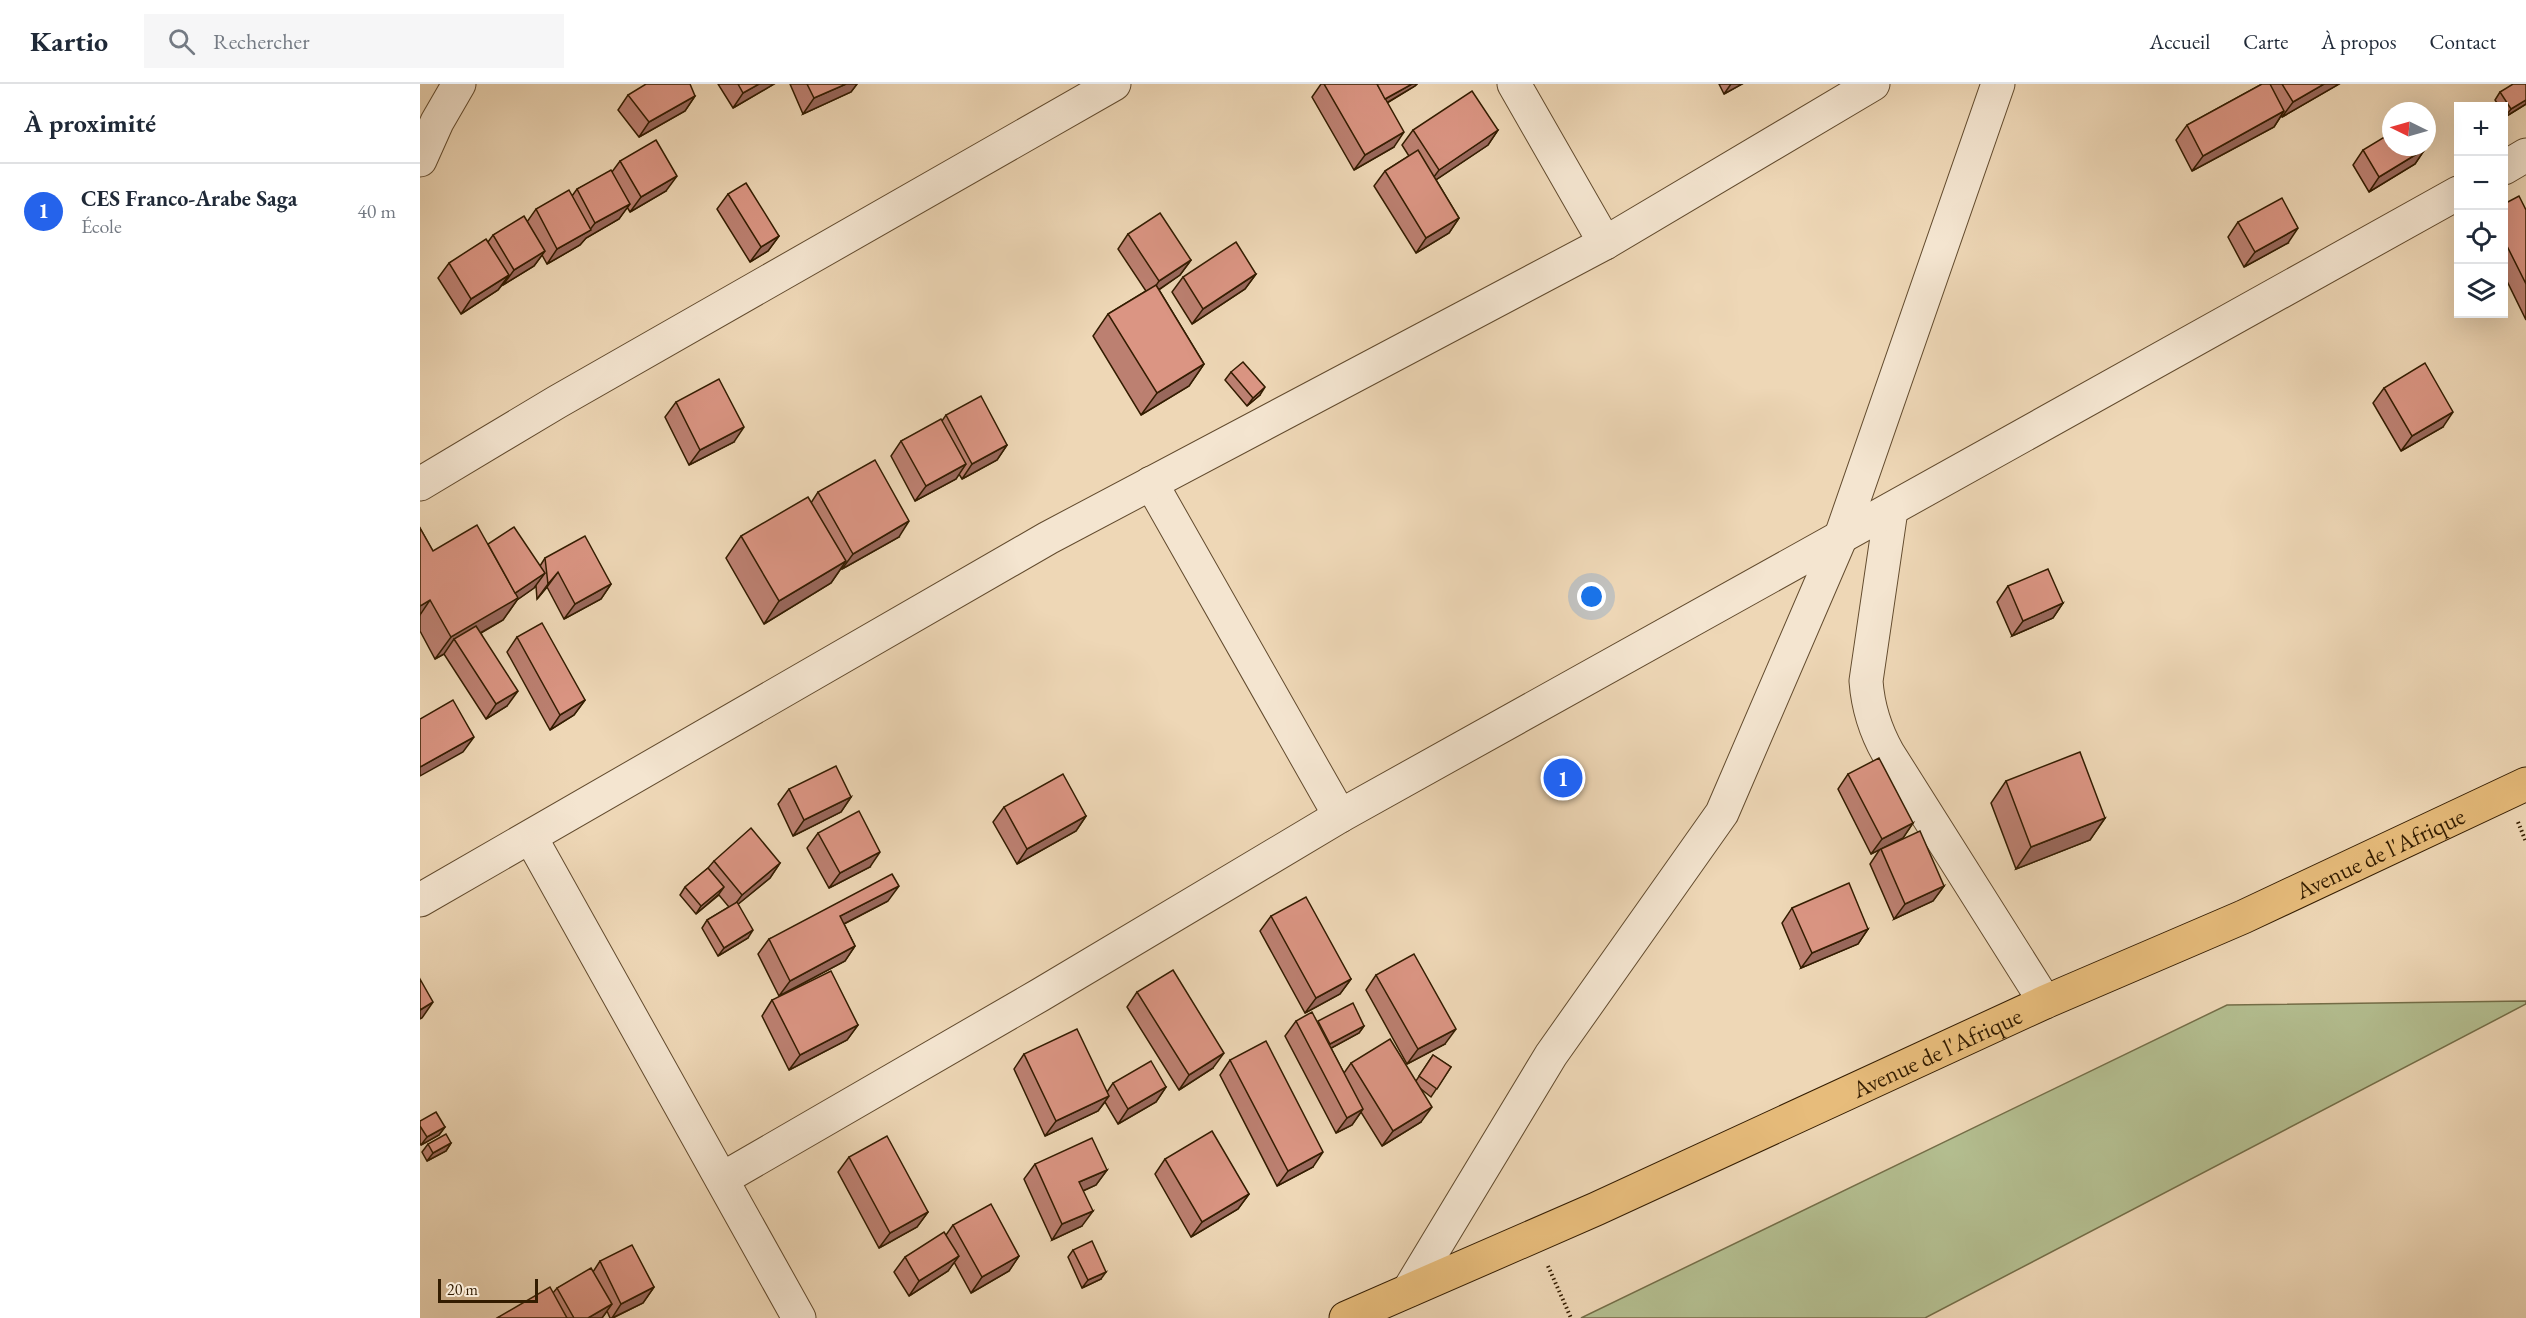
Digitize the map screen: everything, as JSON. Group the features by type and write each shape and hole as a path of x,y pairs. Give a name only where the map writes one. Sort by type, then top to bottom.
{"main road":[{"name":"Avenue de l'Afrique","path":"1346,1318 1535,1235 2045,1002 2243,917 2526,784"}],"street":[{"path":"420,160 437,122 459,84"},
{"path":"420,484 556,402 1114,84"},
{"path":"1514,84 1605,243"},
{"path":"420,900 1048,538 1605,243 1873,84"},
{"path":"1409,1290 1551,1055 1722,813 1839,539 1998,84"},
{"path":"2508,166 2526,155"},
{"path":"722,1179 1040,995 1340,816 2454,195"},
{"path":"1152,483 1340,816"},
{"path":"1891,510 1866,681 1868,708 1877,734 1888,753 2045,1002"},
{"path":"531,838 799,1318"}],"path":[{"path":"1535,1235 1571,1318"}],"green space":[{"path":"2526,1001 2526,1004 1925,1318 1581,1318 2227,1005"}],"building":[{"path":"646,84 690,84 695,96 649,122 628,95"},
{"path":"738,84 759,84 743,93"},
{"path":"807,84 846,84 814,98"},
{"path":"1324,84 1377,84 1404,132 1365,155"},
{"path":"1377,84 1412,84 1385,99"},
{"path":"2262,84 2270,84 2284,111 2203,156 2187,125"},
{"path":"2282,84 2324,84 2293,102"},
{"path":"2513,84 2526,84 2526,100 2511,109 2500,92"},
{"path":"1472,91 1498,130 1439,170 1413,130"},
{"path":"2382,138 2382,156 2414,156 2379,177 2363,150"},
{"path":"656,140 677,176 641,197 620,161"},
{"path":"1418,150 1459,218 1426,238 1385,171"},
{"path":"611,170 630,204 595,223 577,189"},
{"path":"746,183 779,236 761,247 728,194"},
{"path":"569,190 591,230 557,249 536,209"},
{"path":"2519,196 2526,210 2526,284 2508,248 2508,202"},
{"path":"2282,198 2298,228 2255,252 2238,222"},
{"path":"1160,213 1191,260 1159,281 1128,234"},
{"path":"524,216 545,251 514,270 493,235"},
{"path":"486,239 509,275 471,299 449,263"},
{"path":"1236,242 1256,274 1203,309 1183,277"},
{"path":"1156,285 1204,364 1157,393 1108,314"},
{"path":"1243,362 1265,387 1253,398 1231,372"},
{"path":"2425,363 2453,412 2412,436 2384,388"},
{"path":"719,379 744,427 700,450 676,402"},
{"path":"981,396 1007,445 972,464 946,415"},
{"path":"941,419 966,464 926,486 901,441"},
{"path":"875,460 909,521 853,554 818,492"},
{"path":"808,497 846,561 779,601 741,536"},
{"path":"477,525 518,598 451,637 430,600 420,606 420,528 433,551"},
{"path":"514,527 545,573 515,593 488,544"},
{"path":"585,536 611,584 575,604 558,572 548,584 545,558"},
{"path":"2048,569 2063,603 2023,621 2008,586"},
{"path":"542,623 585,700 560,715 517,637"},
{"path":"476,626 518,691 496,704 454,639"},
{"path":"453,700 474,737 420,767 420,719"},
{"path":"2080,752 2105,818 2031,847 2006,781"},
{"path":"1879,758 1913,823 1882,839 1848,774"},
{"path":"836,766 851,797 804,820 789,789"},
{"path":"1063,774 1086,816 1027,849 1004,807"},
{"path":"859,811 880,852 840,873 818,833"},
{"path":"751,828 780,863 742,895 714,861"},
{"path":"1920,831 1944,886 1905,904 1881,849"},
{"path":"708,868 724,887 701,906 685,887"},
{"path":"892,874 899,886 840,916 855,946 790,981 769,939"},
{"path":"1849,883 1868,929 1812,953 1792,908"},
{"path":"1306,897 1351,979 1316,998 1271,916"},
{"path":"737,902 753,930 724,948 707,920"},
{"path":"1414,954 1456,1029 1418,1049 1376,975"},
{"path":"1173,970 1224,1053 1189,1075 1137,992"},
{"path":"831,971 858,1025 800,1055 772,1000"},
{"path":"420,979 433,1002 420,1010"},
{"path":"1353,1003 1364,1026 1330,1044 1318,1021"},
{"path":"1312,1012 1363,1109 1347,1118 1296,1021"},
{"path":"1077,1029 1109,1096 1056,1121 1024,1054"},
{"path":"1390,1039 1432,1107 1393,1131 1351,1063"},
{"path":"1266,1041 1323,1152 1288,1171 1230,1060"},
{"path":"1433,1055 1451,1067 1437,1089 1419,1076"},
{"path":"1151,1061 1166,1087 1128,1109 1113,1083"},
{"path":"436,1112 445,1127 427,1137 420,1126 420,1121"},
{"path":"1212,1131 1249,1194 1202,1222 1165,1159"},
{"path":"446,1134 451,1143 433,1153 428,1144"},
{"path":"887,1136 928,1212 890,1233 849,1157"},
{"path":"1092,1138 1107,1170 1079,1182 1093,1211 1062,1224 1035,1164"},
{"path":"991,1204 1019,1256 982,1277 953,1225"},
{"path":"944,1232 959,1256 919,1281 905,1257"},
{"path":"1092,1241 1106,1272 1088,1280 1073,1250"},
{"path":"632,1245 654,1287 621,1304 600,1261"},
{"path":"591,1268 612,1304 588,1318 574,1318 557,1288"},
{"path":"550,1287 567,1318 497,1318"}],"place":[{"name":"CES Franco-Arabe Saga","path":"1563,778"}]}
